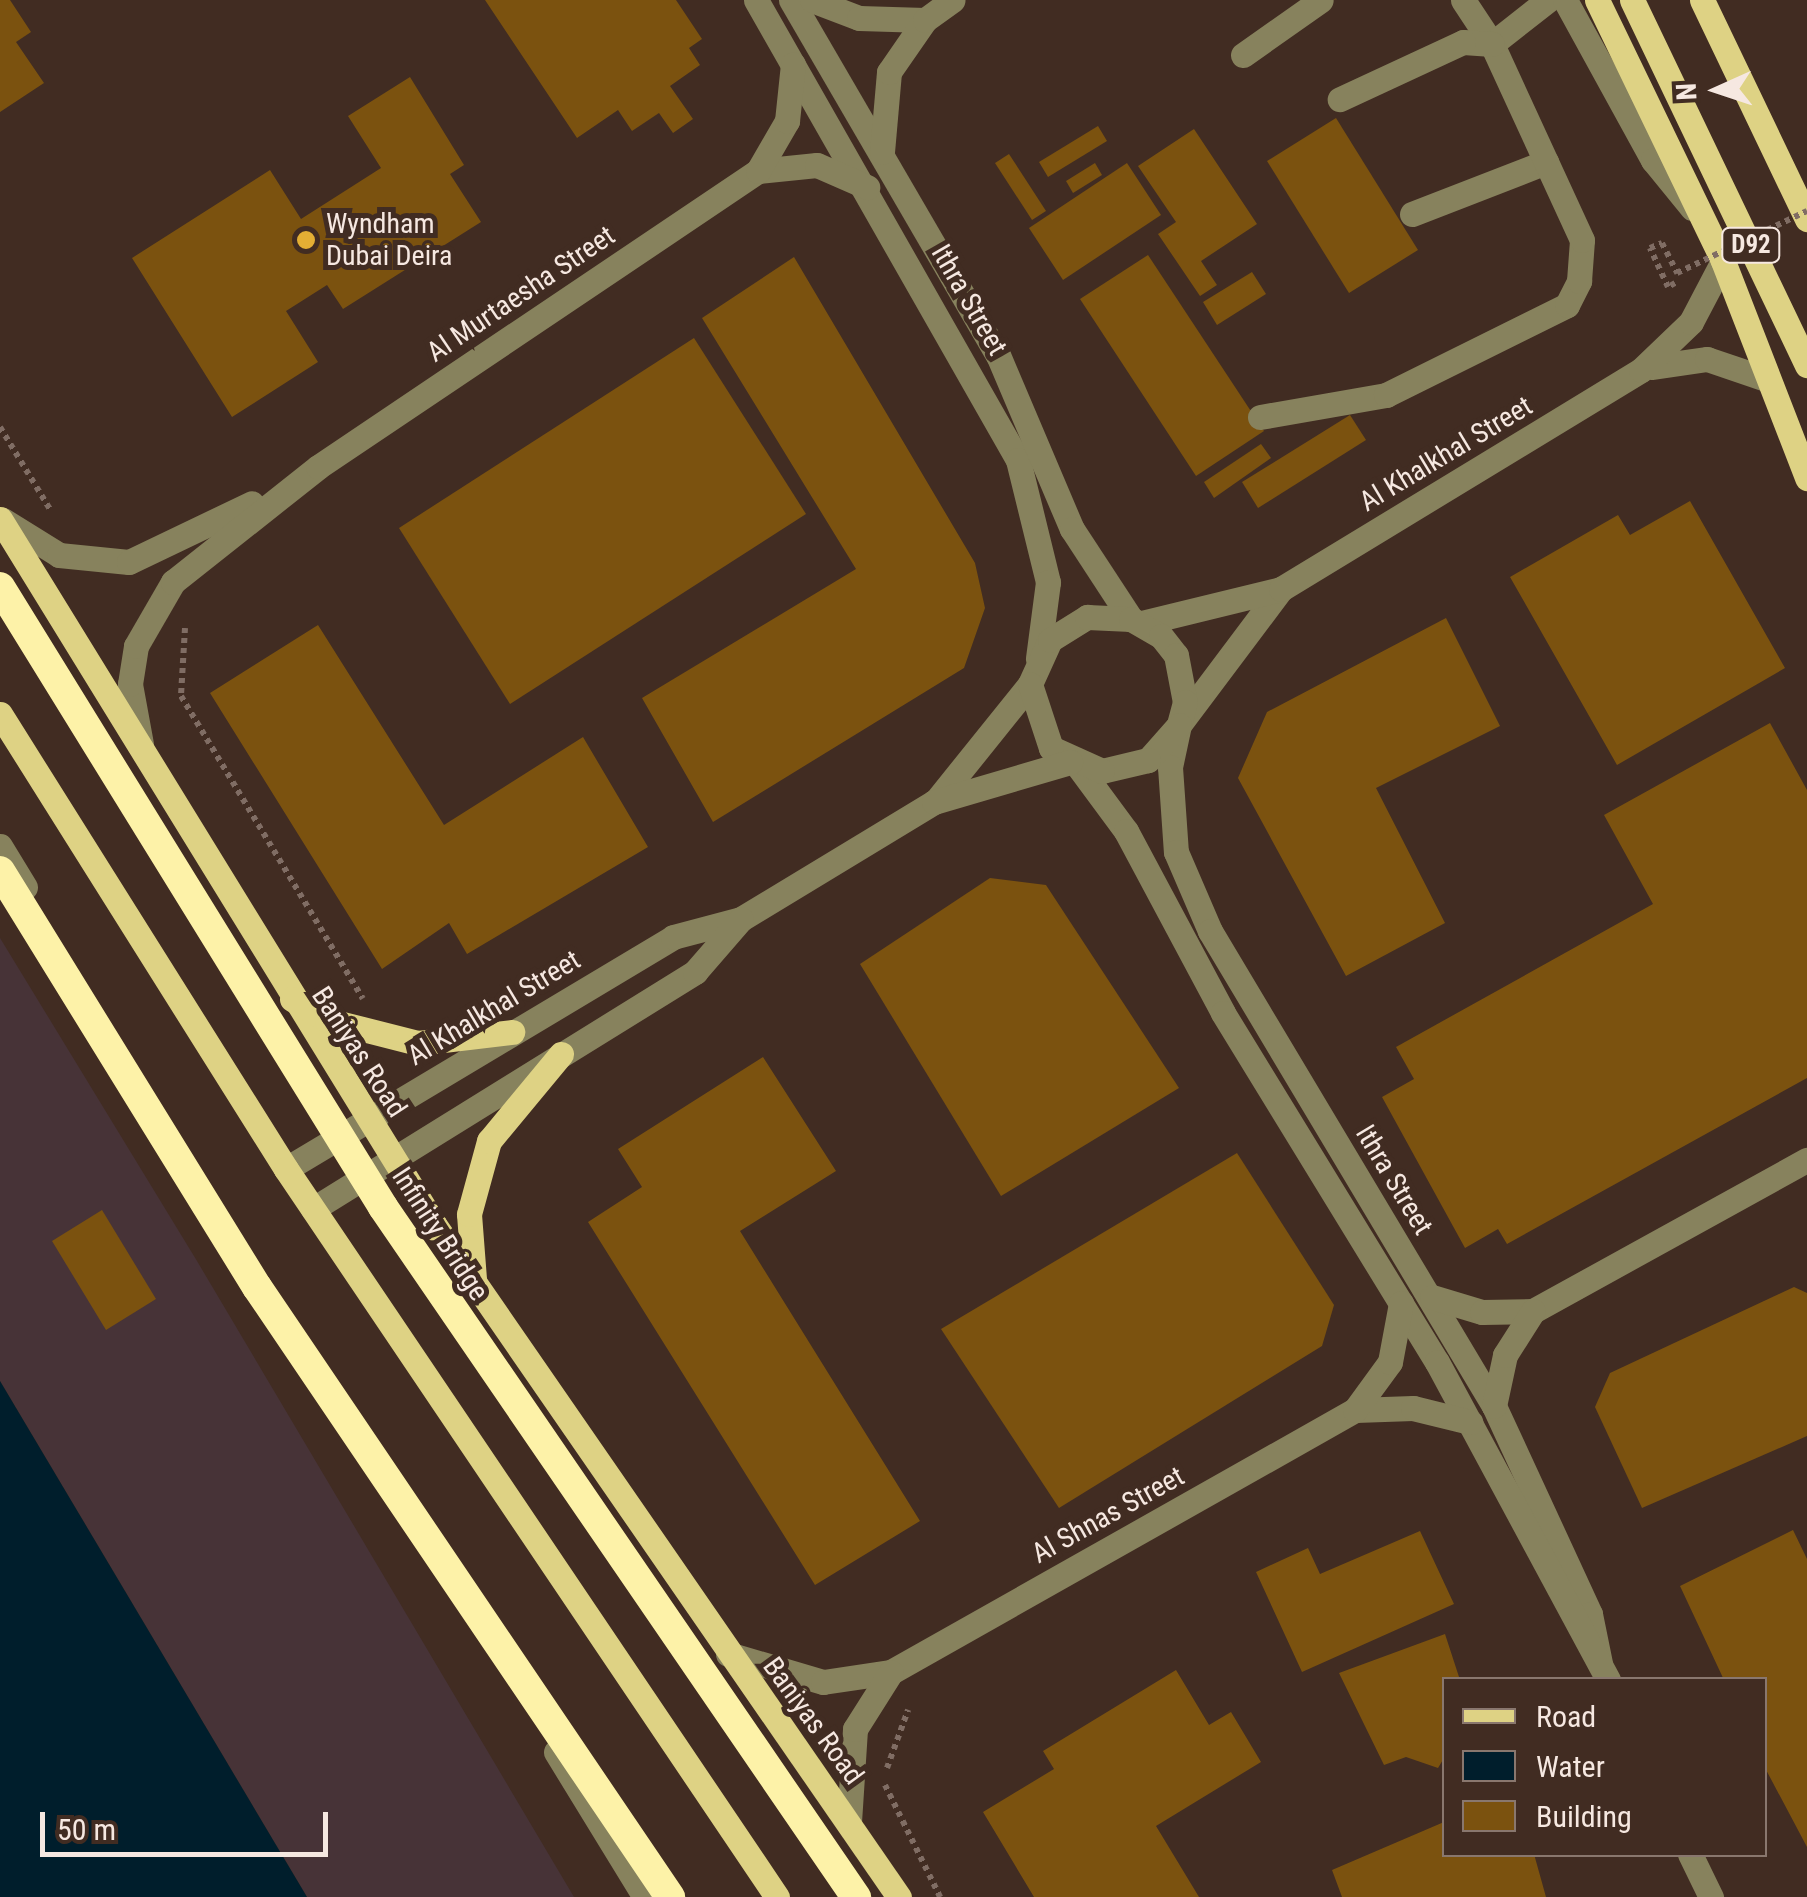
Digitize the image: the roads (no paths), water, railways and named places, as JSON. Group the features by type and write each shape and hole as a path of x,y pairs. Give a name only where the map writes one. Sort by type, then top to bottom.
{"highway":[{"name":"Infinity Bridge","path":"0,586 382,1207 856,1897"},
{"path":"0,870 267,1303 670,1897"}],"main road":[{"path":"1597,0 1723,261 1807,478"},
{"name":"D92","path":"1632,0 1807,365"},
{"name":"D92","path":"1702,0 1807,219"},
{"name":"Baniyas Road","path":"0,518 286,995 476,1288 899,1897"},
{"path":"0,714 286,1169 777,1897"},
{"path":"286,995 327,1020 393,1039 466,1042 512,1032"},
{"path":"476,1288 469,1214 489,1140 561,1054"}],"street":[{"name":"Ithra Street","path":"756,0 870,189 1018,460 1048,582 1038,658"},
{"name":"Ithra Street","path":"791,0 1016,390 1089,560 1136,621"},
{"path":"812,0 859,18 925,20"},
{"path":"884,162 880,102 925,20 953,0"},
{"path":"1244,55 1321,0"},
{"path":"1260,418 1386,395 1566,304 1582,240 1492,44 1462,0"},
{"path":"1340,100 1452,46 1492,44 1548,0"},
{"path":"1564,0 1653,160 1706,223"},
{"name":"Al Murtaesha Street","path":"145,758 130,684 151,611 173,582 318,467 758,170 787,121 793,64"},
{"path":"1412,214 1546,162"},
{"name":"Al Murtaesha Street","path":"758,170 817,165 870,189"},
{"name":"Al Khalkhal Street","path":"1136,621 1281,589 1641,370 1690,322 1723,261"},
{"name":"Al Khalkhal Street","path":"1641,370 1706,359 1770,380"},
{"name":"Al Murtaesha Street","path":"0,518 60,555 129,562 156,556 318,467"},
{"name":"Al Khalkhal Street","path":"1179,724 1281,589"},
{"path":"1087,617 1136,621 1176,655 1184,678 1179,724 1166,745 1125,770 1074,764 1038,729 1030,684 1038,658 1087,617"},
{"name":"Al Khalkhal Street","path":"934,802 1030,684"},
{"name":"Ithra Street","path":"1179,724 1170,810 1189,893 1494,1406 1590,1614 1604,1671"},
{"name":"Ithra Street","path":"1074,764 1126,830 1224,1013 1470,1422 1570,1622 1604,1671"},
{"name":"Al Khalkhal Street","path":"286,1169 673,937 741,919 934,802 1074,764"},
{"path":"0,846 645,1897"},
{"name":"Al Khalkhal Street","path":"313,1209 695,972 741,919"},
{"path":"1432,1297 1482,1312 1533,1311 1807,1160"},
{"name":"Al Shnas Street","path":"728,1654 824,1682 891,1672 1354,1410 1390,1362 1401,1303"},
{"path":"1494,1406 1505,1355 1533,1311"},
{"name":"Al Shnas Street","path":"1354,1410 1413,1408 1470,1422"},
{"name":"Al Shnas Street","path":"849,1822 855,1729 891,1672"},
{"path":"1691,1857 1708,1894"}],"water":[{"path":"0,1381 307,1897 0,1897"}],"place":[{"name":"Wyndham Dubai Deira","path":"306,240"}]}
